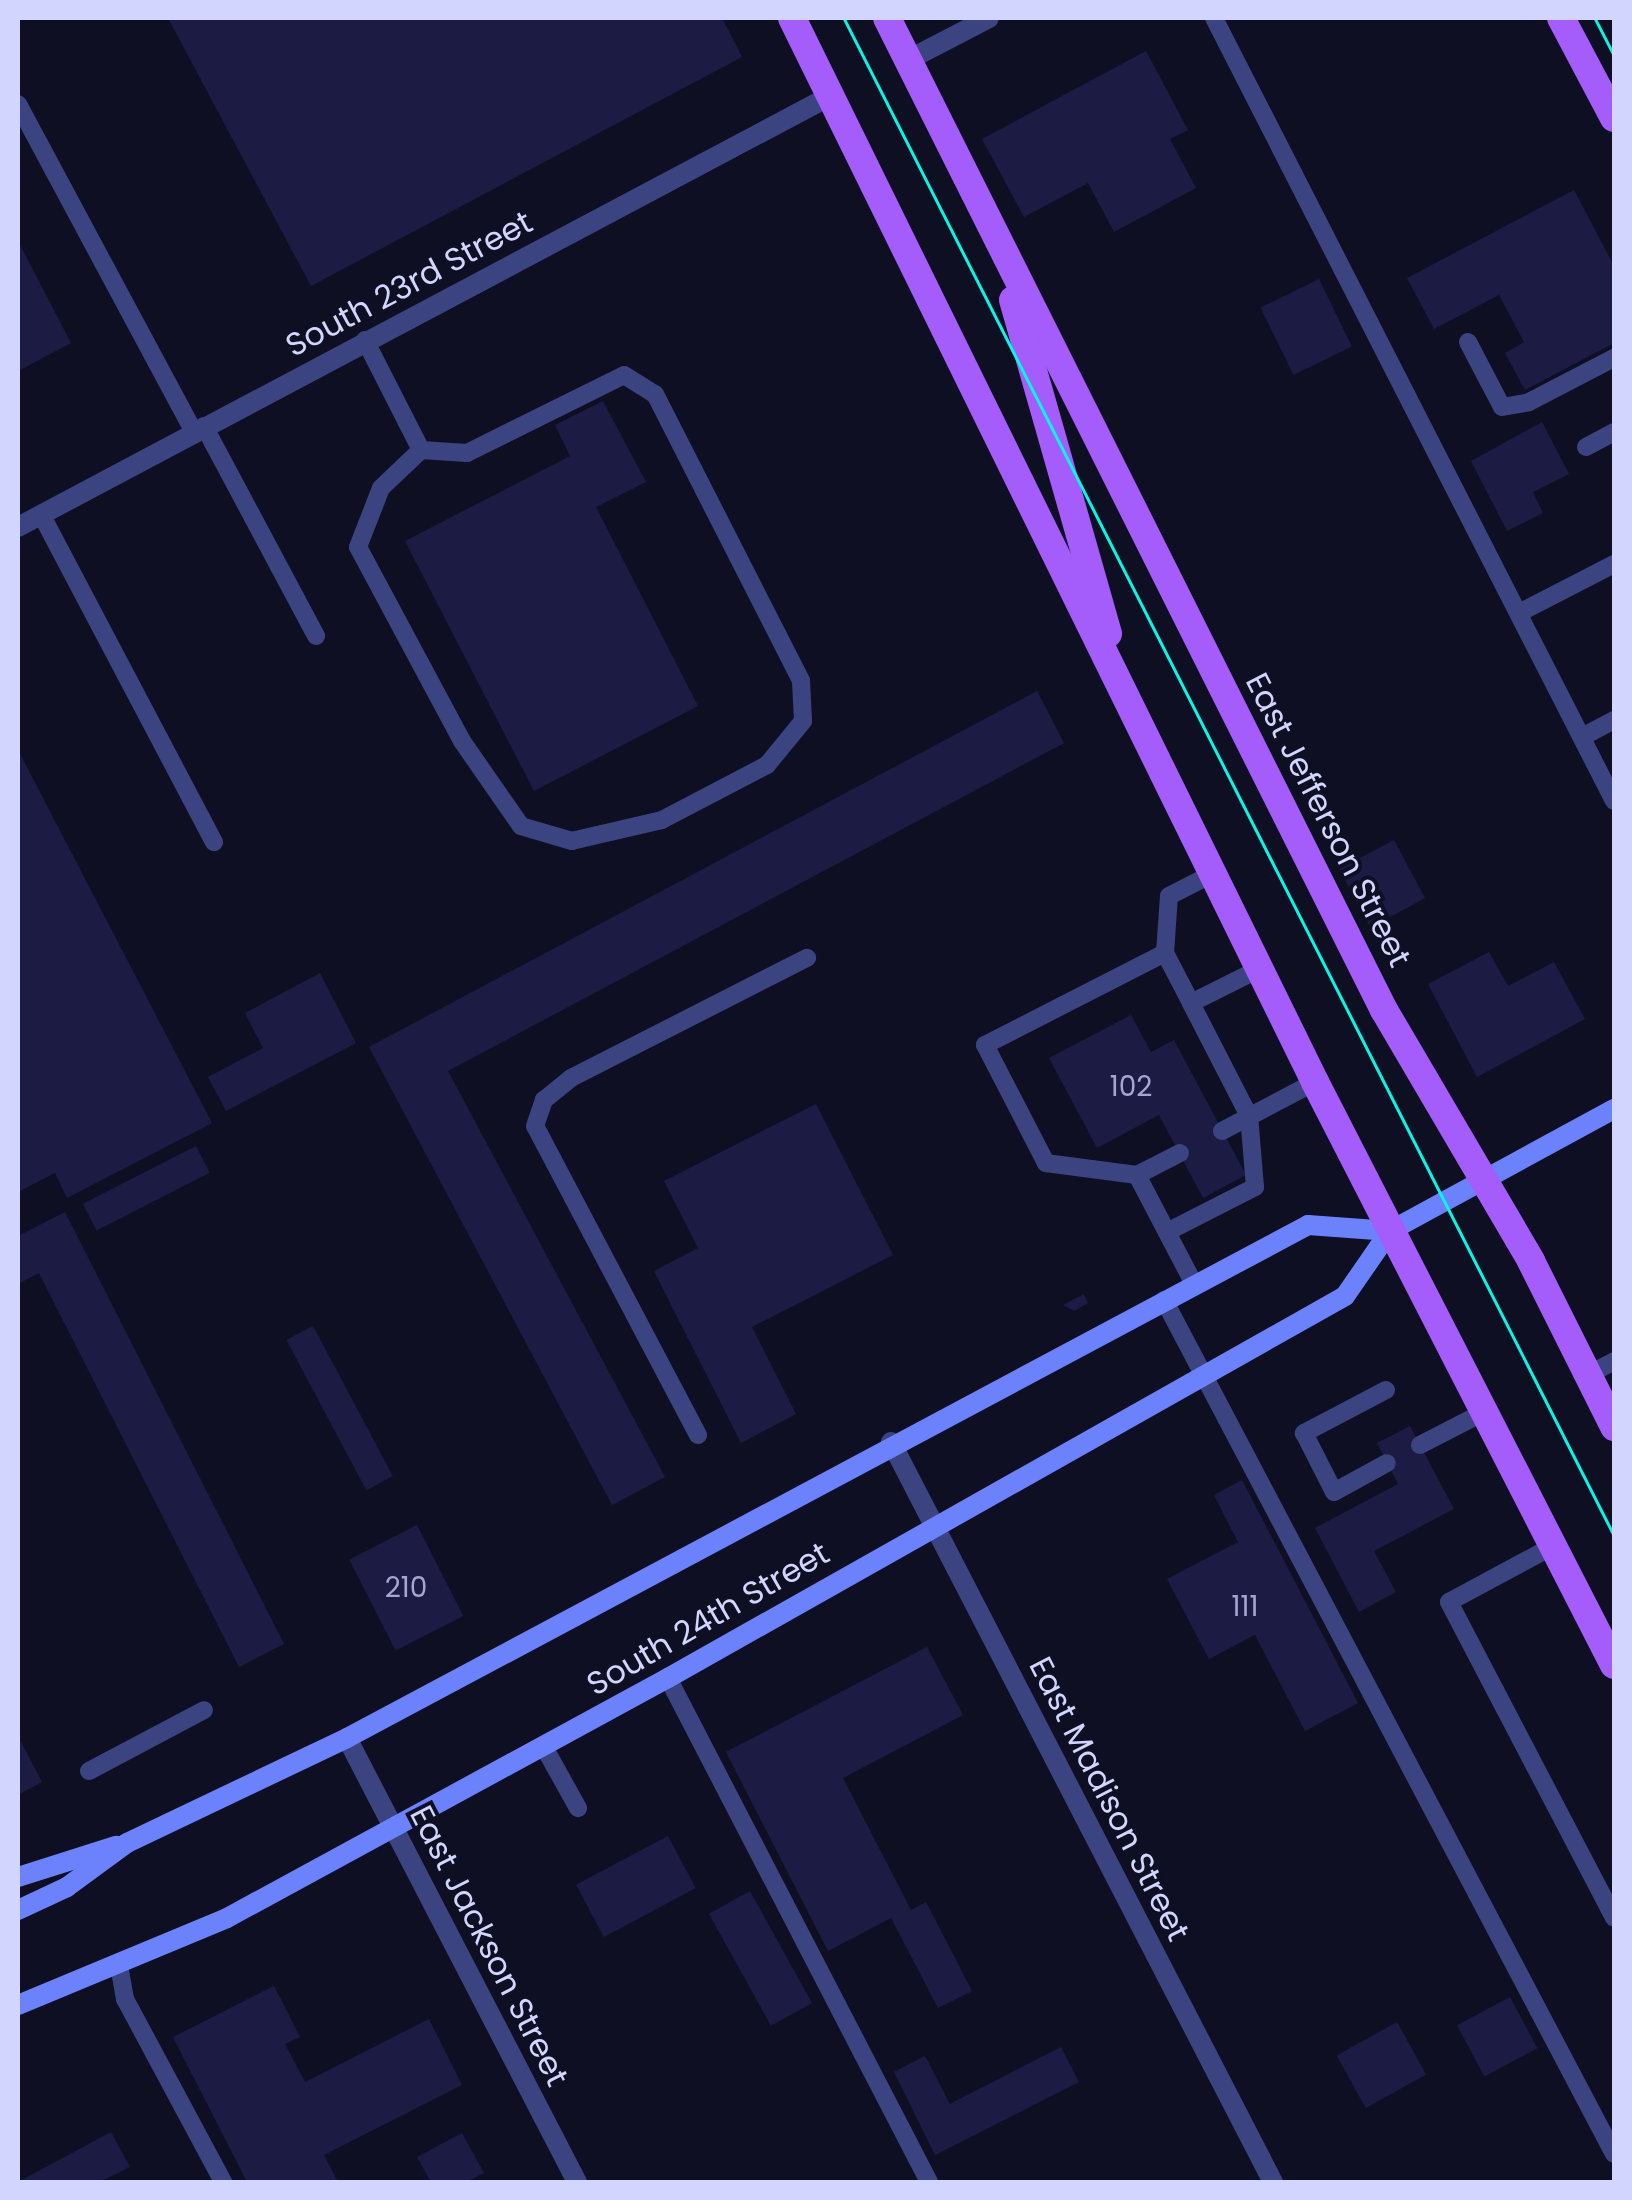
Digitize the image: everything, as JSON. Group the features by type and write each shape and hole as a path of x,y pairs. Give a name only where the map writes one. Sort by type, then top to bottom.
{"main road":[{"name":"East Jefferson Street","path":"792,18 1314,1082 1614,1665"},
{"name":"East Jefferson Street","path":"887,18 1384,1010 1482,1179 1614,1427"},
{"path":"1561,18 1614,118"},
{"name":"East Jefferson Street","path":"995,236 1127,703"},
{"name":"South 24th Street","path":"18,2006 119,1965 396,1830 668,1678 933,1524 1345,1296 1390,1231 1614,1109"},
{"name":"South 24th Street","path":"18,1910 67,1887 127,1843 347,1738 891,1442 1308,1225 1390,1231"},
{"path":"18,1876 127,1843"}],"street":[{"path":"908,60 989,18"},
{"name":"South 23rd Street","path":"18,527 830,96"},
{"name":"East Madison Street","path":"891,1442 1273,2182"},
{"name":"East Jackson Street","path":"347,1738 577,2182"}],"lane":[{"path":"1214,18 1614,801"},
{"path":"18,104 316,636"},
{"path":"365,340 421,450"},
{"path":"1468,342 1502,407 1529,402 1614,358"},
{"path":"624,374 655,394 801,681 804,721 767,765 662,820 572,841 521,826 462,741 358,547 381,488 421,450 467,453 624,374"},
{"path":"1586,447 1614,432"},
{"path":"41,514 214,842"},
{"path":"1519,613 1614,564"},
{"path":"1582,737 1614,720"},
{"path":"1167,1232 1255,1186 1250,1116 1166,952 1169,896 1212,874"},
{"path":"1166,952 985,1044 1046,1163 1137,1176 1180,1153"},
{"path":"698,1435 535,1126 544,1100 571,1078 807,958"},
{"path":"1191,1003 1259,969"},
{"path":"1222,1131 1314,1082"},
{"path":"1137,1176 1194,1284"},
{"path":"1164,1300 1614,2154"},
{"path":"1588,1375 1614,1361"},
{"path":"1386,1390 1304,1433 1334,1492 1387,1463"},
{"path":"1420,1445 1484,1412"},
{"path":"1553,1546 1449,1602 1614,1918"},
{"path":"668,1678 929,2182"},
{"path":"89,1771 204,1710"},
{"path":"544,1746 578,1808"},
{"path":"119,1965 126,1999 223,2182"}],"building":[{"path":"168,18 722,18 742,57 311,286"},
{"path":"1146,51 1188,130 1170,139 1196,188 1114,232 1088,183 1024,217 982,139"},
{"path":"1574,190 1614,266 1614,343 1525,390 1505,353 1524,342 1499,295 1434,329 1407,278"},
{"path":"18,241 71,343 18,371"},
{"path":"1319,279 1352,346 1293,375 1261,307"},
{"path":"603,401 646,482 596,507 698,706 534,791 405,541 570,456 555,425"},
{"path":"1542,422 1569,474 1533,492 1543,513 1507,531 1471,461"},
{"path":"1037,691 1064,743 448,1071 665,1477 612,1505 369,1047"},
{"path":"18,750 212,1123 67,1198 55,1173 18,1192"},
{"path":"1394,840 1425,898 1370,927 1339,869"},
{"path":"1489,952 1508,986 1554,962 1585,1019 1477,1077 1428,984"},
{"path":"320,973 356,1043 226,1111 208,1077 263,1048 245,1013"},
{"path":"1131,1015 1151,1052 1174,1040 1246,1175 1203,1198 1159,1115 1097,1148 1049,1058"},
{"path":"816,1104 893,1255 752,1327 796,1414 741,1443 654,1271 698,1248 664,1181"},
{"path":"196,1146 210,1173 96,1230 83,1204"},
{"path":"65,1212 284,1644 239,1667 39,1273 18,1284 18,1236"},
{"path":"1084,1294 1088,1303 1074,1311 1063,1305"},
{"path":"313,1326 393,1476 366,1490 287,1340"},
{"path":"1410,1426 1454,1509 1374,1551 1396,1592 1359,1612 1315,1528 1398,1484 1377,1443"},
{"path":"1242,1480 1358,1703 1305,1731 1255,1635 1209,1659 1167,1579 1238,1542 1214,1495"},
{"path":"417,1525 463,1616 396,1650 349,1560"},
{"path":"927,1647 963,1715 843,1778 911,1910 926,1902 972,1991 938,2008 891,1918 828,1951 726,1752"},
{"path":"18,1736 42,1782 18,1795"},
{"path":"668,1836 696,1888 604,1937 576,1885"},
{"path":"750,1891 812,2003 771,2026 709,1914"},
{"path":"274,1986 300,2037 285,2044 305,2082 429,2019 462,2085 324,2155 338,2182 247,2182 173,2037"},
{"path":"1510,1997 1537,2048 1484,2076 1457,2025"},
{"path":"1397,2022 1426,2074 1366,2108 1337,2055"},
{"path":"1061,2047 1079,2082 935,2155 894,2072 925,2056 950,2104"},
{"path":"111,2132 130,2167 99,2182 18,2182"},
{"path":"462,2133 484,2173 466,2182 431,2182 417,2157"}],"tram line":[{"path":"844,18 1614,1535"},
{"path":"1595,18 1614,55"}]}
